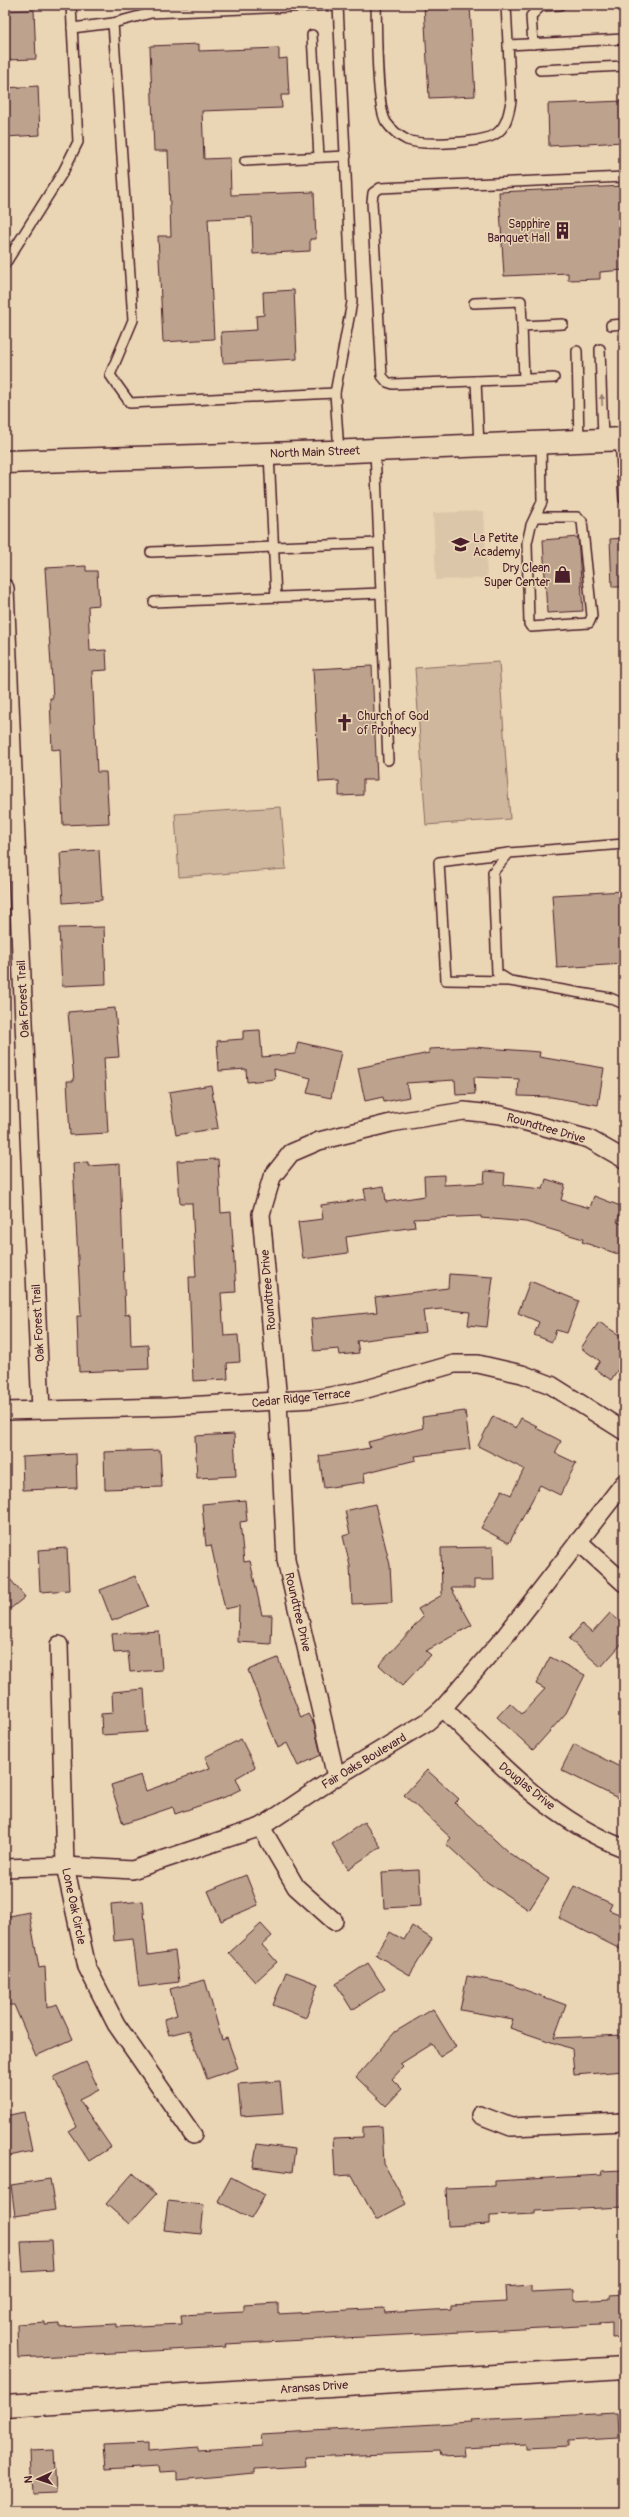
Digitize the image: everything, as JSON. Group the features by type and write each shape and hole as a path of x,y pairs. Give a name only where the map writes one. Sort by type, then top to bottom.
{"street":[{"name":"North Main Street","path":"5,462 339,452 616,439"},
{"name":"Oak Forest Trail","path":"5,588 41,1410"},
{"name":"Roundtree Drive","path":"336,1777 286,1560 278,1401 261,1214 272,1177 291,1153 319,1141 391,1122 464,1111 501,1115 589,1139 624,1159"},
{"name":"Cedar Ridge Terrace","path":"5,1411 278,1401 360,1391 454,1364 478,1364 522,1374 551,1385 624,1431"},
{"name":"Fair Oaks Boulevard","path":"5,1868 65,1866 132,1870 261,1827 336,1777 427,1722 443,1708 506,1635 578,1540 624,1483"},
{"path":"578,1540 624,1583"},
{"name":"Lone Oak Circle","path":"59,1645 65,1866 87,1966 116,2024 193,2135"},
{"name":"Douglas Drive","path":"443,1708 504,1769 566,1817 624,1848"},
{"path":"261,1827 296,1887 334,1921"},
{"path":"480,2115 511,2127 624,2122"},
{"name":"Aransas Drive","path":"5,2406 624,2368"}],"lane":[{"path":"5,264 63,172 78,142 71,5"},
{"path":"72,28 113,23 151,13 338,5 352,302 335,393 339,452"},
{"path":"376,5 382,113 396,133 407,140 423,143 479,140 495,135 502,129 510,114 511,101 506,5"},
{"path":"532,44 531,16 541,6 560,5"},
{"path":"113,23 133,320 110,375 130,403 335,393"},
{"path":"312,35 319,157"},
{"path":"508,45 624,39"},
{"path":"540,70 624,66"},
{"path":"245,161 346,156"},
{"path":"554,378 393,384 386,382 382,376 372,202 373,193 380,188 624,177"},
{"path":"474,303 521,301 524,379"},
{"path":"522,326 563,324"},
{"path":"611,325 624,324"},
{"path":"600,349 616,439 624,499"},
{"path":"577,351 579,441"},
{"path":"476,381 479,445"},
{"path":"535,517 577,517 582,521 592,616 589,623 531,627 529,624 527,543 535,517 542,502 541,442"},
{"path":"374,450 388,760"},
{"path":"269,454 275,547 276,597"},
{"path":"151,552 378,543"},
{"path":"154,602 380,593"},
{"path":"624,844 509,853 439,862 446,980 510,981 610,998 624,1004"},
{"path":"509,853 493,872 498,973 510,981"}],"shaded area":[{"name":"La Petite Academy","path":"484,511 487,578 436,580 433,513"},
{"path":"499,662 510,819 426,825 415,668"},
{"path":"281,807 286,869 179,877 175,814"}],"building":[{"path":"424,5 470,5 475,96 429,98"},
{"path":"34,10 36,59 5,60 5,11"},
{"path":"199,44 199,51 279,48 279,59 287,58 289,95 281,95 282,108 202,111 204,159 230,158 231,195 314,192 316,239 310,239 310,251 253,254 252,217 208,219 214,339 163,342 158,236 171,236 168,151 154,151 150,46"},
{"path":"38,86 40,135 5,137 5,88"},
{"path":"624,101 624,142 549,146 548,104"},
{"name":"Sapphire Banquet Hall","path":"624,186 624,270 600,272 600,279 568,280 568,273 504,276 499,192"},
{"path":"294,290 297,359 223,363 221,332 257,330 256,316 264,315 263,292"},
{"name":"Dry Clean Super Center","path":"578,537 583,611 547,613 543,540"},
{"path":"624,538 624,587 612,587 610,539"},
{"path":"86,566 86,571 97,571 99,605 88,606 90,651 106,650 107,670 92,671 97,772 106,772 109,823 63,825 60,749 52,750 50,698 53,698 45,568"},
{"path":"372,666 377,780 363,780 363,795 339,796 339,781 319,782 313,669"},
{"path":"99,850 102,900 63,903 60,853"},
{"path":"624,891 624,964 557,968 552,895"},
{"path":"104,927 106,984 62,986 59,928"},
{"path":"115,1008 119,1057 104,1058 108,1133 70,1135 67,1081 74,1081 68,1012"},
{"path":"260,1030 262,1057 295,1054 298,1042 341,1052 331,1098 307,1093 311,1078 274,1069 275,1079 247,1082 246,1069 219,1071 217,1041 243,1039 243,1031"},
{"path":"473,1047 540,1052 539,1057 604,1068 598,1105 551,1097 518,1096 519,1079 474,1077 475,1094 456,1095 455,1080 406,1083 409,1097 384,1102 383,1097 365,1101 358,1068 429,1053 429,1049"},
{"path":"211,1085 218,1128 176,1135 169,1092"},
{"path":"218,1159 221,1213 231,1212 236,1292 221,1293 224,1336 238,1335 240,1362 227,1363 228,1379 193,1381 189,1277 196,1277 192,1203 180,1203 177,1161"},
{"path":"88,1162 88,1166 120,1164 125,1315 130,1314 131,1346 148,1345 149,1369 79,1372 77,1316 81,1316 73,1163"},
{"path":"485,1171 505,1173 504,1185 543,1189 546,1179 565,1185 561,1200 590,1208 594,1196 623,1207 617,1222 624,1224 624,1256 582,1242 583,1239 526,1222 481,1218 481,1216 414,1219 415,1227 346,1237 348,1253 303,1259 298,1222 323,1219 321,1205 366,1199 364,1189 384,1186 386,1202 425,1196 424,1176 444,1175 444,1185 484,1183"},
{"path":"449,1274 493,1277 487,1327 468,1325 470,1312 441,1309 423,1311 426,1332 357,1341 359,1353 340,1355 339,1349 314,1351 311,1319 377,1312 375,1297 448,1288"},
{"path":"530,1281 579,1301 567,1333 556,1330 552,1342 534,1335 539,1322 518,1313"},
{"path":"599,1322 624,1338 624,1360 611,1380 595,1369 600,1361 581,1348"},
{"path":"465,1411 470,1449 415,1456 416,1460 364,1473 365,1482 324,1488 319,1456 370,1448 368,1442 423,1428 422,1417"},
{"path":"493,1416 516,1428 521,1418 537,1426 536,1428 561,1441 555,1453 576,1463 560,1495 540,1485 509,1543 481,1528 502,1490 511,1495 524,1469 478,1446"},
{"path":"234,1434 236,1476 197,1478 195,1436"},
{"path":"160,1450 162,1487 105,1489 104,1452"},
{"path":"76,1454 77,1488 23,1490 22,1457"},
{"path":"245,1500 247,1521 240,1522 244,1562 250,1561 262,1615 272,1615 271,1644 238,1642 239,1606 225,1609 211,1545 206,1546 202,1504"},
{"path":"375,1504 390,1565 392,1602 352,1604 350,1566 343,1536 350,1534 345,1511"},
{"path":"493,1547 494,1580 474,1580 474,1588 451,1588 472,1625 426,1651 431,1655 402,1686 379,1665 423,1617 418,1609 442,1595 441,1548"},
{"path":"67,1548 69,1590 40,1592 38,1550"},
{"path":"5,1573 25,1597 5,1613"},
{"path":"135,1576 148,1606 112,1621 100,1590"},
{"path":"610,1613 624,1625 624,1641 601,1667 569,1639 582,1624 592,1633"},
{"path":"159,1631 162,1670 130,1672 128,1652 114,1653 112,1634"},
{"path":"550,1657 585,1675 566,1713 533,1750 497,1717 510,1703 522,1714 545,1689 536,1684"},
{"path":"278,1658 301,1718 308,1714 314,1725 321,1755 298,1766 287,1743 278,1748 248,1670"},
{"path":"144,1689 147,1732 102,1735 101,1714 113,1713 112,1692"},
{"path":"241,1739 255,1767 236,1778 241,1789 225,1797 175,1814 173,1807 123,1824 111,1785 141,1775 146,1791 210,1768 205,1757"},
{"path":"574,1744 624,1769 624,1801 561,1770"},
{"path":"427,1770 459,1799 455,1803 509,1853 549,1879 529,1910 487,1882 446,1844 451,1838 404,1795"},
{"path":"364,1822 381,1847 348,1869 332,1844"},
{"path":"419,1870 421,1906 384,1908 382,1872"},
{"path":"246,1875 258,1905 221,1921 208,1891"},
{"path":"574,1886 612,1904 609,1910 624,1916 624,1951 559,1918"},
{"path":"143,1901 148,1955 175,1951 179,1982 139,1987 133,1939 114,1941 111,1904"},
{"path":"29,1912 39,1968 45,1967 47,2008 57,2004 73,2039 36,2056 14,2005 5,2005 5,1917"},
{"path":"261,1924 272,1936 262,1945 277,1962 255,1982 229,1953"},
{"path":"412,1926 432,1939 410,1975 376,1955 390,1932 404,1940"},
{"path":"368,1963 385,1989 352,2010 336,1984"},
{"path":"286,1972 318,1984 306,2018 273,2005"},
{"path":"467,1976 506,1983 566,2005 554,2038 624,2035 624,2071 574,2075 572,2049 510,2028 513,2019 460,2010"},
{"path":"205,1980 222,2040 227,2038 238,2068 207,2079 189,2030 169,2035 164,2019 177,2015 170,1989"},
{"path":"433,2009 456,2047 440,2057 432,2044 400,2064 403,2067 392,2079 402,2089 386,2106 356,2077 395,2032"},
{"path":"86,2062 99,2090 79,2100 111,2147 89,2161 69,2132 77,2127 54,2077"},
{"path":"280,2081 283,2113 241,2116 238,2084"},
{"path":"24,2112 32,2151 5,2157 5,2116"},
{"path":"382,2126 384,2164 406,2204 376,2220 352,2175 335,2176 333,2138 363,2137 363,2127"},
{"path":"257,2144 295,2149 292,2172 253,2167"},
{"path":"624,2170 624,2207 535,2211 535,2214 490,2216 490,2224 448,2226 446,2188 495,2186 495,2181 602,2175 601,2171"},
{"path":"133,2173 156,2194 129,2224 106,2204"},
{"path":"231,2177 265,2195 251,2219 218,2201"},
{"path":"50,2179 55,2210 15,2216 11,2185"},
{"path":"168,2201 204,2205 201,2234 164,2230"},
{"path":"51,2241 53,2270 23,2272 21,2242"},
{"path":"531,2285 531,2292 574,2290 574,2301 610,2299 610,2296 624,2295 624,2337 612,2338 612,2322 600,2323 600,2325 225,2344 226,2347 18,2358 17,2324 45,2322 45,2325 60,2324 60,2327 117,2324 117,2327 182,2324 181,2315 244,2312 244,2305 278,2303 278,2314 384,2308 385,2313 451,2309 451,2305 506,2302 505,2287"},
{"path":"617,2413 618,2438 568,2441 568,2446 527,2448 527,2444 463,2447 464,2456 441,2457 440,2452 305,2457 306,2466 255,2469 255,2473 177,2480 177,2472 159,2473 158,2467 105,2470 103,2444 148,2442 148,2451 198,2447 198,2450 262,2446 261,2434 471,2422 470,2420"},
{"path":"54,2450 56,2493 32,2494 30,2451"}],"place":[{"name":"Sapphire Banquet Hall","path":"563,231"},
{"name":"La Petite Academy","path":"460,545"},
{"name":"Dry Clean Super Center","path":"563,575"},
{"name":"Church of God of Prophecy","path":"344,723"}]}
